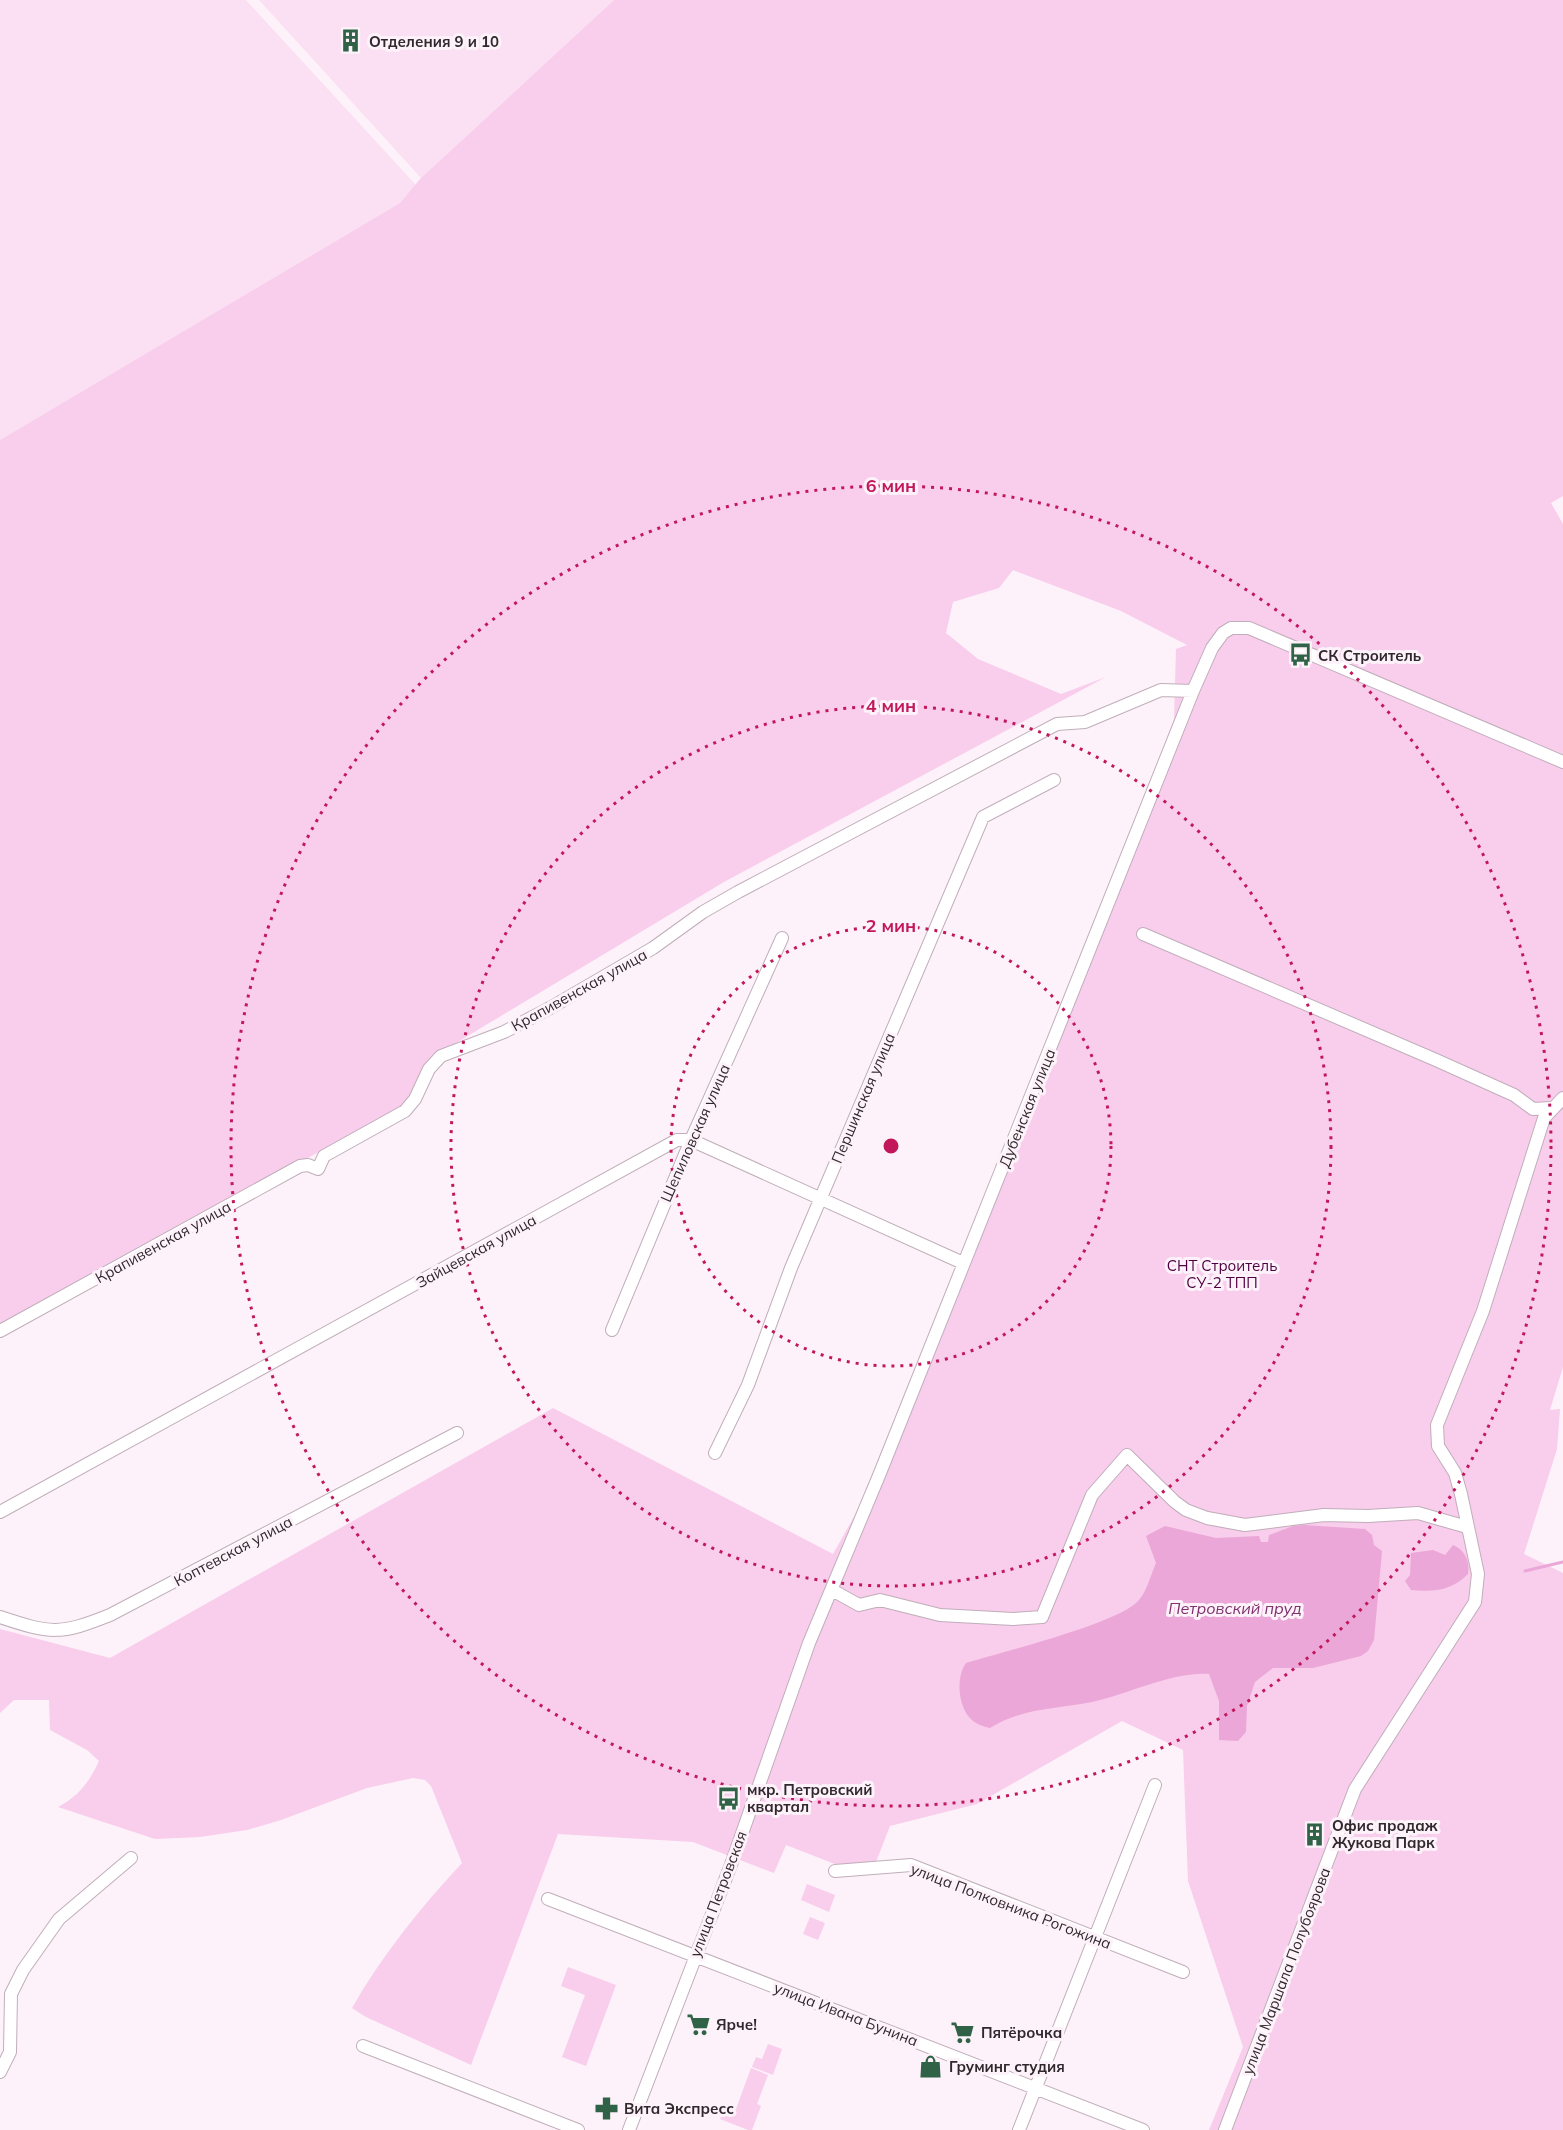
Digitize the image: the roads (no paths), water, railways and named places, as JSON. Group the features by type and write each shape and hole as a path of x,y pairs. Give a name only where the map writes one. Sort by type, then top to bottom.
{"street":[{"name":"Дубенская улица","path":"832,1590 1193,691 1212,648 1227,630 1241,627 1258,631 1563,762"},
{"name":"Крапивенская улица","path":"0,1331 300,1166 306,1165 318,1169 324,1156 405,1111 415,1099 429,1069 441,1056 504,1032 560,1002 653,948 703,912 738,892 1057,724 1085,722 1161,690 1193,691"},
{"name":"Першинская улица","path":"715,1453 752,1375 791,1268 983,817 1054,780"},
{"path":"1143,934 1436,1060 1514,1095 1533,1109 1551,1108 1563,1098"},
{"name":"Шепиловская улица","path":"612,1330 691,1140 782,938"},
{"name":"улица Маршала Полубоярова","path":"1225,2130 1355,1790 1475,1602 1479,1574 1456,1478 1438,1446 1437,1425 1483,1311 1544,1118 1551,1108"},
{"name":"Зайцевская улица","path":"0,1512 388,1301 665,1145 681,1139 691,1140"},
{"path":"691,1140 963,1263"},
{"name":"Коптевская улица","path":"0,1617 48,1631 68,1630 110,1615 457,1433"},
{"path":"832,1590 859,1605 880,1600 940,1615 1013,1619 1042,1617 1092,1495 1127,1455 1175,1502 1186,1510 1207,1518 1252,1525 1324,1515 1368,1516 1418,1513 1467,1527"},
{"name":"улица Петровская","path":"629,2130 732,1862 788,1698 832,1590"},
{"path":"1019,2130 1155,1785"},
{"path":"0,2072 10,2052 11,1994 23,1970 59,1919 131,1858"},
{"name":"улица Полковника Рогожина","path":"835,1871 911,1865 1183,1972"},
{"name":"улица Ивана Бунина","path":"548,1899 1143,2130"},
{"path":"363,2046 578,2130"}],"water":[{"name":"Петровский пруд","path":"1165,1526 1216,1538 1259,1536 1261,1542 1268,1542 1269,1535 1293,1526 1365,1529 1372,1535 1374,1545 1382,1551 1374,1640 1368,1651 1361,1656 1313,1668 1273,1668 1255,1682 1247,1706 1246,1732 1238,1741 1219,1740 1219,1701 1209,1674 1180,1676 1092,1702 1014,1716 990,1728 974,1721 965,1712 960,1683 966,1663 1085,1627 1128,1609 1139,1600 1147,1587 1156,1563 1146,1536"},
{"path":"1453,1545 1466,1556 1468,1574 1462,1580 1442,1589 1411,1590 1405,1581 1410,1575 1411,1553 1433,1550 1445,1555"}],"waterway":[{"path":"1525,1571 1563,1562"}],"place":[{"name":"Отделения 9 и 10","path":"351,41"},
{"name":"СК Строитель","path":"1300,655"},
{"name":"мкр. Петровский квартал","path":"729,1798"},
{"name":"Офис продаж Жукова Парк","path":"1314,1834"},
{"name":"Ярче!","path":"698,2024"},
{"name":"Пятёрочка","path":"963,2032"},
{"name":"Груминг студия","path":"931,2066"},
{"name":"Вита Экспресс","path":"606,2108"}],"park label":[{"name":"СНТ Строитель СУ-2 ТПП","path":"1222,1274"}]}
